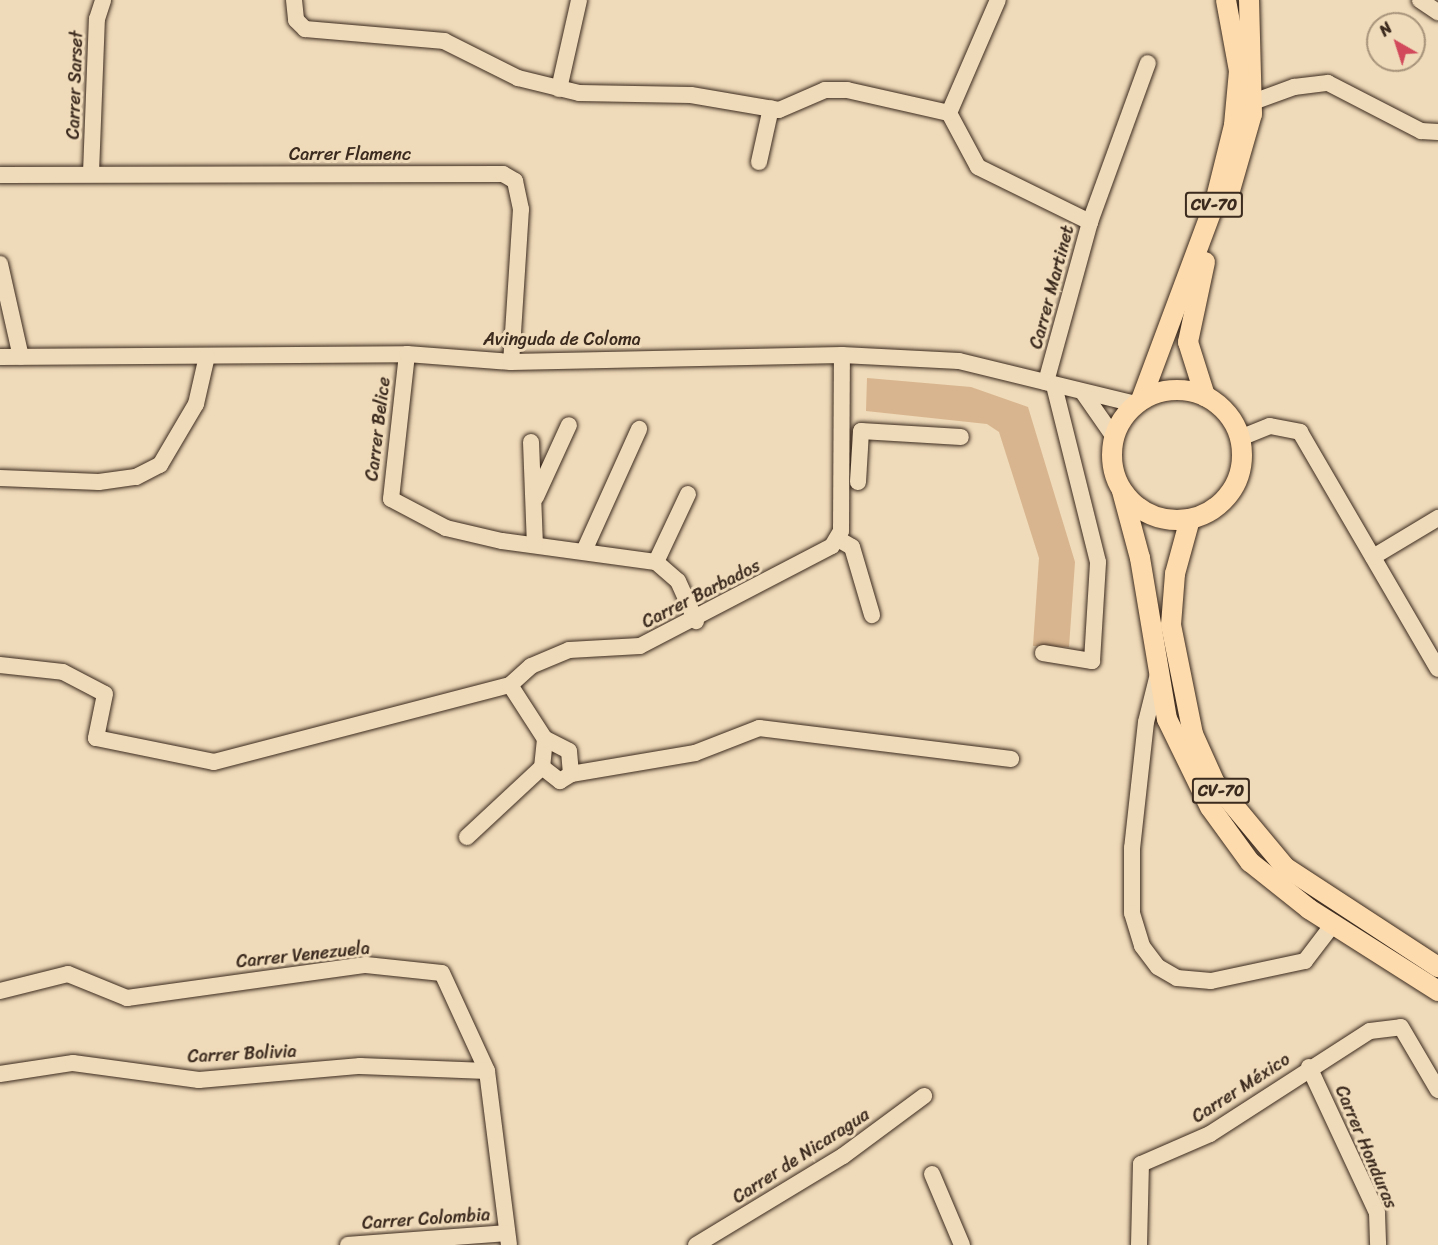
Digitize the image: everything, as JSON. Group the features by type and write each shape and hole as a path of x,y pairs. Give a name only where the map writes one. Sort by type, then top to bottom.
{"main road":[{"name":"CV-70","path":"1226,0 1239,71 1234,125 1215,202 1138,402 1114,437 1114,474 1122,490 1140,558 1167,719 1210,807 1250,862 1334,923 1438,991"},
{"name":"CV-70","path":"1205,396 1188,342 1199,280 1246,147 1253,102 1250,0"},
{"path":"1122,490 1151,515 1190,519 1210,511 1232,489 1242,459 1240,438 1221,406 1205,396 1161,391 1138,402"},
{"name":"CV-70","path":"1190,519 1175,574 1171,624 1193,734 1215,783 1248,829 1285,867 1438,967"}],"street":[{"name":"Carrer Sarset","path":"91,173 97,19 102,0"},
{"path":"294,0 296,20 305,29 444,41 518,78 559,88 691,95 771,108 825,90 847,90 949,113 998,0"},
{"path":"559,88 579,0"},
{"path":"1420,0 1438,12"},
{"path":"1090,222 1148,63"},
{"path":"1253,102 1293,87 1328,83 1421,131 1438,132"},
{"path":"759,162 771,108"},
{"name":"Carrer Martinet","path":"949,113 978,167 1090,222 1050,384"},
{"name":"Carrer Flamenc","path":"0,175 91,173 503,174 515,181 521,209 511,362"},
{"path":"0,264 21,357"},
{"name":"Avinguda de Coloma","path":"0,357 407,354 511,362 842,355 959,361 1084,394 1138,402"},
{"name":"Carrer Belice","path":"407,354 391,499 446,528 535,545 656,562"},
{"path":"842,355 856,482"},
{"path":"0,478 99,482 136,477 160,465 196,404 207,357"},
{"path":"1043,653 1092,661 1098,562 1050,384"},
{"path":"1084,394 1114,437"},
{"path":"536,498 569,425"},
{"path":"1240,438 1270,426 1300,432 1437,666"},
{"path":"584,551 639,429"},
{"path":"872,615 852,547 838,539 856,482 861,431 961,437"},
{"path":"531,442 536,498 535,545"},
{"path":"687,494 656,562 678,581 696,621"},
{"path":"1373,557 1438,518"},
{"name":"Carrer Barbados","path":"510,685 531,666 569,650 640,646 696,621 838,539"},
{"path":"0,666 63,672 105,694 96,738 214,762 510,685 545,739 568,751 571,774"},
{"path":"1158,674 1146,722 1132,848 1132,913 1142,946 1158,967 1177,978 1210,981 1305,961 1334,923"},
{"path":"542,766 560,781 571,774 695,753 759,728 1011,759"},
{"path":"467,837 542,766 545,739"},
{"name":"Carrer Venezuela","path":"0,991 68,974 127,998 366,965 442,973 487,1071 508,1239"},
{"name":"Carrer México","path":"1138,1245 1141,1164 1210,1134 1309,1067 1370,1031 1401,1026 1438,1090"},
{"name":"Carrer Bolivia","path":"0,1074 73,1063 199,1080 360,1066 487,1071"},
{"name":"Carrer Honduras","path":"1309,1067 1377,1213 1378,1245"},
{"name":"Carrer de Nicaragua","path":"696,1245 843,1156 924,1096"},
{"path":"932,1174 962,1245"},
{"name":"Carrer Colombia","path":"348,1245 508,1239"}],"building":[{"path":"867,378 971,387 1028,407 1075,562 1069,647 1033,646 1039,558 999,432 987,424 866,411"}]}
